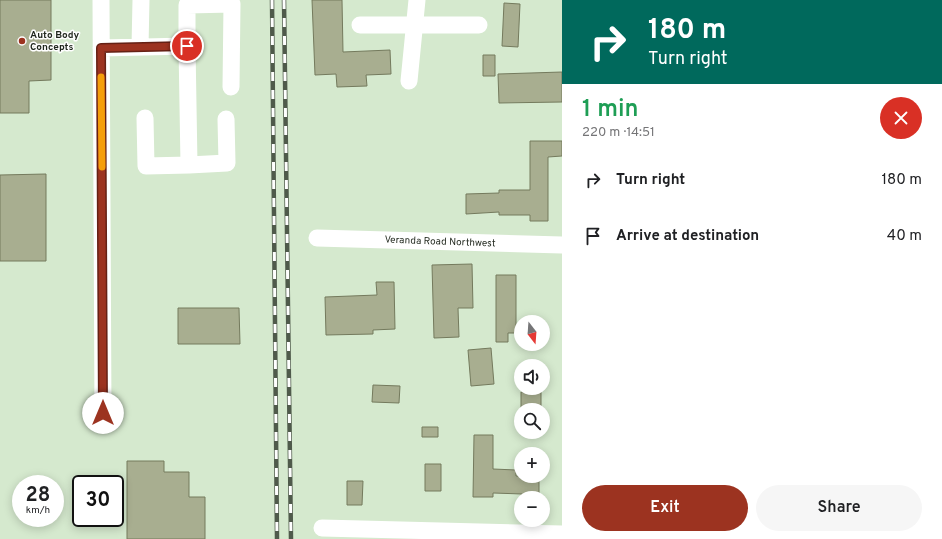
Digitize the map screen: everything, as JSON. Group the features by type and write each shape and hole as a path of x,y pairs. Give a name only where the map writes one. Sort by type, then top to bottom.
{"street":[{"path":"101,0 103,413"},
{"path":"140,47 141,0"},
{"path":"409,81 417,0"},
{"path":"189,165 187,5 232,4 231,87"},
{"path":"360,25 479,25"},
{"path":"101,48 187,46"},
{"path":"145,118 146,166 227,163 226,119"},
{"name":"Veranda Road Northwest","path":"317,238 562,245"},
{"path":"322,528 562,534"}],"building":[{"path":"0,0 51,0 51,80 29,81 29,113 0,113"},
{"path":"312,0 342,0 343,52 390,50 391,74 366,75 367,86 337,87 336,74 315,75"},
{"path":"504,3 520,4 518,47 502,46"},
{"path":"483,55 495,55 495,76 483,76"},
{"path":"562,72 562,102 499,103 498,74"},
{"path":"530,141 562,141 562,156 548,157 548,221 530,221 530,215 499,215 499,212 466,214 466,194 499,193 499,190 530,190"},
{"path":"46,174 46,261 0,261 0,175"},
{"path":"472,264 473,308 458,308 459,337 434,338 432,265"},
{"path":"496,275 516,275 516,315 514,315 514,333 508,333 508,342 496,342"},
{"path":"376,282 394,282 395,329 373,330 373,334 326,335 325,297 377,295"},
{"path":"178,308 239,308 240,344 178,344"},
{"path":"491,348 494,384 471,386 468,350"},
{"path":"373,385 400,386 399,403 372,402"},
{"path":"521,395 541,395 541,403 521,403"},
{"path":"422,427 438,427 438,437 422,437"},
{"path":"474,435 493,435 493,469 514,470 514,483 539,483 539,491 514,491 514,494 493,493 493,497 473,497"},
{"path":"127,461 164,461 164,472 189,472 189,497 205,497 205,539 127,539"},
{"path":"425,464 441,464 441,491 425,491"},
{"path":"347,481 363,481 362,505 347,505"}],"railway":[{"path":"272,0 277,539"},
{"path":"284,0 291,539"}],"slow traffic":[{"path":"101,77 102,167"}],"place":[{"name":"Auto Body Concepts","path":"22,41"}],"route":[{"path":"103,413 101,48 187,46"}]}
